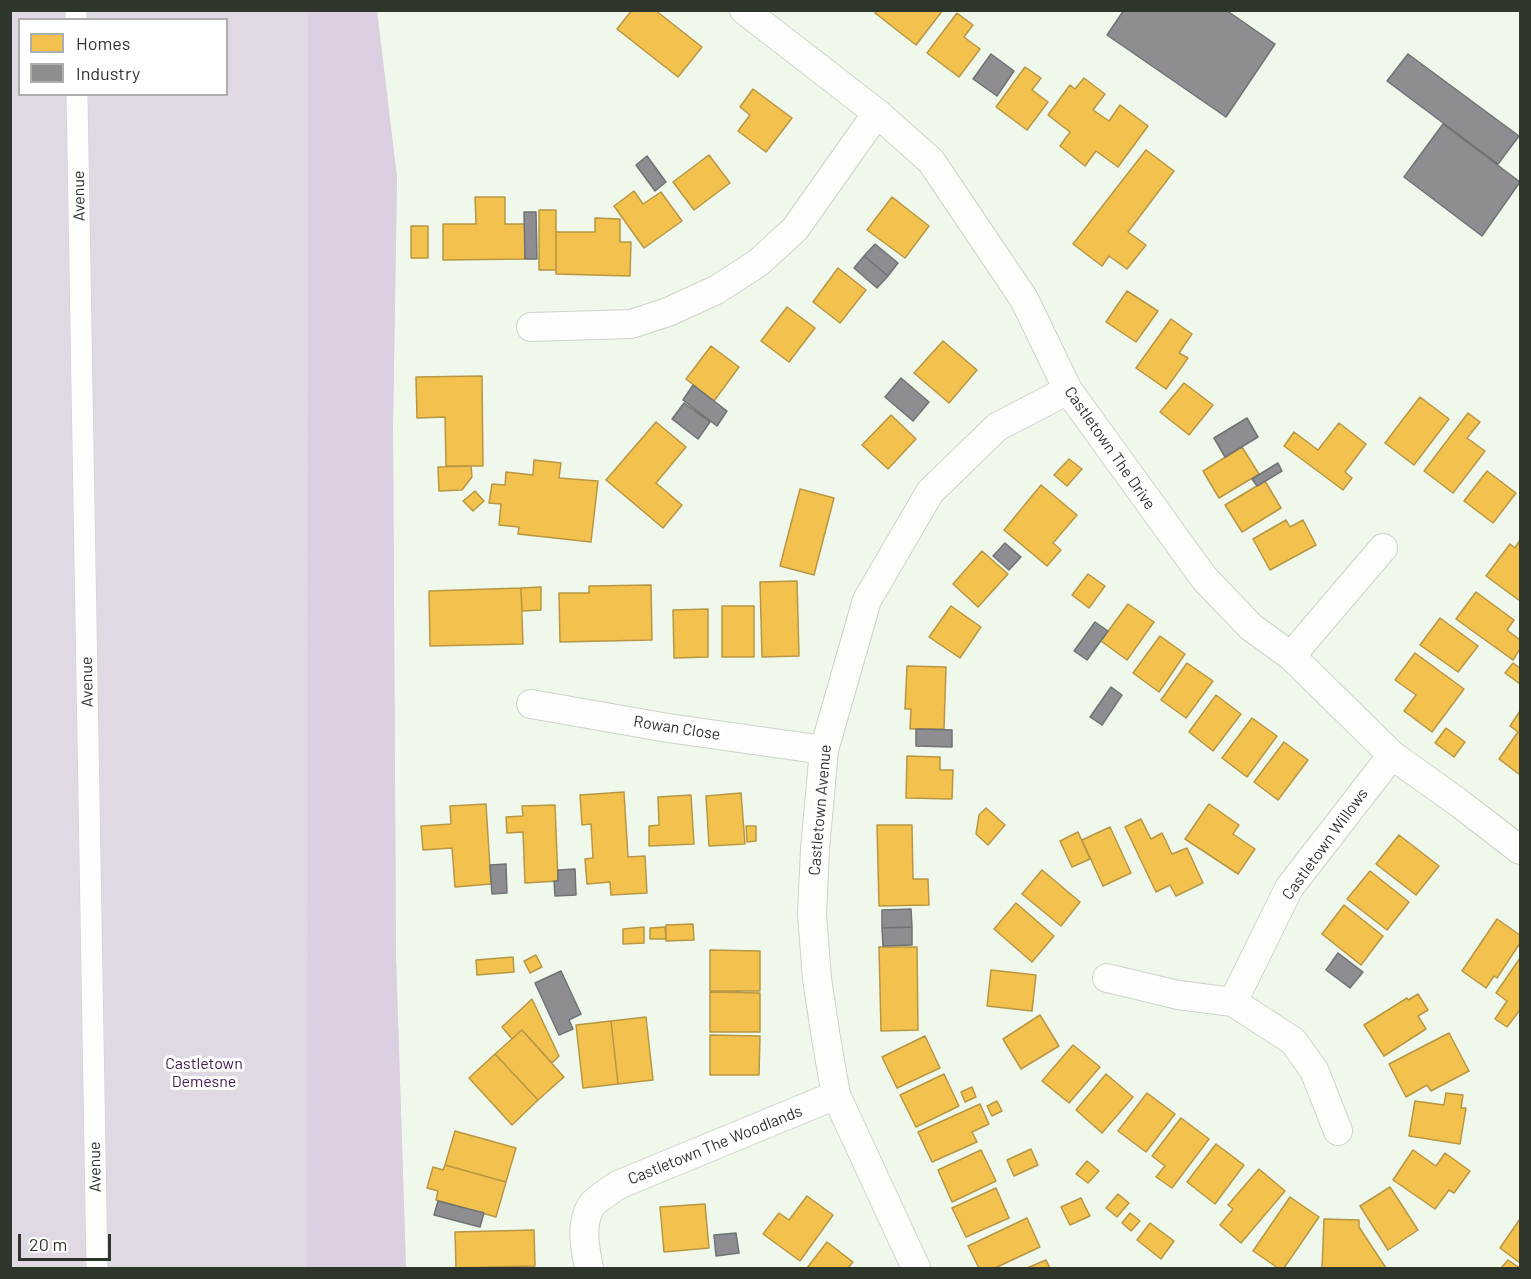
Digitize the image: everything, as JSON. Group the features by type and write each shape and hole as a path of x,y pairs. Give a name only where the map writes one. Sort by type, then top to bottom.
{"street":[{"name":"Castletown The Drive","path":"744,10 876,113 931,161 1024,299 1068,390 1204,578 1251,627 1292,656 1392,755 1521,850"},
{"name":"Avenue","path":"77,96 97,1269"},
{"path":"531,327 631,324 668,312 716,290 758,263 795,230 876,113"},
{"name":"Castletown Avenue","path":"916,1269 836,1095 817,979 812,914 824,750 867,600 930,492 996,427 1068,390"},
{"path":"1292,656 1383,548"},
{"name":"Rowan Close","path":"531,704 668,728 824,750"},
{"name":"Castletown Willows","path":"1233,1002 1289,888 1392,755"},
{"path":"1107,978 1178,995 1233,1002 1293,1041 1314,1070 1338,1131"},
{"name":"Castletown The Woodlands","path":"590,1269 585,1244 585,1224 592,1206 618,1185 836,1095"}],"path":[{"path":"10,1221 12,1269"}],"green space":[{"name":"Castletown Demesne","path":"10,11 377,11 397,178 393,425 396,957 406,1268 11,1268"}],"shaded area":[{"path":"308,11 377,11 397,178 393,425 396,957 406,1268 307,1268"}],"building: Homes":[{"path":"632,10 655,10 702,47 678,77 617,29"},
{"path":"877,10 943,10 916,45 875,13"},
{"path":"957,13 973,25 964,37 980,49 959,77 927,53"},
{"path":"1025,67 1041,78 1032,90 1048,102 1027,130 996,107"},
{"path":"1084,78 1105,94 1093,110 1109,121 1120,105 1148,126 1118,167 1096,151 1085,166 1060,146 1070,132 1048,115 1070,85 1075,89"},
{"path":"753,89 792,118 766,152 738,131 750,115 740,107"},
{"path":"1146,150 1174,171 1128,232 1146,245 1127,269 1109,256 1102,266 1073,244"},
{"path":"709,155 730,183 694,210 673,182"},
{"path":"634,191 643,204 661,192 682,221 644,248 614,206"},
{"path":"475,197 505,197 505,224 525,224 525,259 443,260 443,224 476,224"},
{"path":"892,197 929,226 905,258 867,230"},
{"path":"539,210 556,210 556,270 539,270"},
{"path":"595,218 620,219 620,242 631,242 630,276 556,274 556,232 595,232"},
{"path":"411,226 428,226 428,258 411,258"},
{"path":"838,268 866,290 840,323 813,302"},
{"path":"1127,291 1158,311 1136,342 1106,322"},
{"path":"787,307 815,328 789,362 761,341"},
{"path":"1171,319 1192,334 1179,353 1188,358 1166,389 1136,368"},
{"path":"943,341 977,370 949,403 914,373"},
{"path":"711,346 739,367 714,401 686,379"},
{"path":"482,376 483,466 446,466 445,417 417,418 416,377"},
{"path":"1184,383 1213,405 1189,435 1160,412"},
{"path":"1420,397 1449,419 1414,465 1385,443"},
{"path":"1468,413 1480,422 1467,438 1485,451 1453,493 1424,471"},
{"path":"891,415 916,439 888,469 862,445"},
{"path":"656,422 686,447 656,483 682,505 663,528 606,480"},
{"path":"1339,423 1366,444 1345,472 1352,478 1343,490 1284,446 1294,432 1318,450"},
{"path":"1242,447 1259,474 1219,498 1203,471"},
{"path":"1069,459 1082,469 1067,486 1054,475"},
{"path":"534,460 561,463 559,478 598,481 591,542 518,534 519,527 499,525 501,504 489,503 492,484 505,485 506,472 533,475"},
{"path":"471,466 472,477 462,490 439,491 438,467"},
{"path":"1487,471 1516,493 1493,523 1464,501"},
{"path":"1265,481 1281,508 1242,532 1225,505"},
{"path":"1041,485 1077,515 1053,543 1061,550 1047,566 1004,530"},
{"path":"800,489 834,498 814,575 780,566"},
{"path":"475,491 484,501 473,511 463,501"},
{"path":"1286,520 1290,527 1303,520 1316,545 1270,570 1253,539"},
{"path":"1520,540 1520,601 1486,576 1510,544 1515,548"},
{"path":"982,551 1008,574 978,607 953,584"},
{"path":"1088,574 1105,586 1089,608 1072,595"},
{"path":"797,581 799,656 762,657 760,582"},
{"path":"651,585 652,640 560,642 559,593 589,593 589,586"},
{"path":"541,587 541,610 522,611 521,588"},
{"path":"521,588 523,644 430,646 429,591"},
{"path":"1476,592 1514,620 1507,630 1520,640 1520,649 1513,660 1456,619"},
{"path":"1128,604 1154,622 1127,660 1101,641"},
{"path":"722,606 754,606 754,657 722,657"},
{"path":"951,606 981,627 960,658 929,637"},
{"path":"708,609 708,657 674,658 673,610"},
{"path":"1440,618 1478,646 1458,672 1420,645"},
{"path":"1160,636 1185,654 1159,692 1133,673"},
{"path":"1415,653 1464,689 1432,732 1404,711 1416,695 1395,680"},
{"path":"1187,663 1213,681 1186,718 1161,700"},
{"path":"1513,663 1520,668 1520,684 1505,673"},
{"path":"907,666 946,667 944,729 910,729 911,709 905,709"},
{"path":"1216,695 1241,714 1213,751 1189,732"},
{"path":"1520,711 1520,775 1499,759 1518,732 1510,726"},
{"path":"1252,718 1277,736 1247,777 1222,758"},
{"path":"1446,728 1465,742 1454,757 1435,743"},
{"path":"1284,742 1308,760 1278,800 1254,782"},
{"path":"907,756 940,757 940,770 953,770 952,799 906,798"},
{"path":"624,792 628,857 645,856 647,893 611,895 610,882 587,884 585,859 593,858 591,824 582,825 580,795"},
{"path":"741,793 745,844 709,846 706,796"},
{"path":"691,795 694,844 649,846 649,826 659,825 658,797"},
{"path":"486,804 491,884 455,887 452,848 423,850 421,826 451,824 450,806"},
{"path":"1209,804 1239,825 1233,834 1255,849 1238,874 1185,839"},
{"path":"555,805 558,881 525,883 523,832 507,833 506,817 523,816 522,806"},
{"path":"986,808 1005,825 988,845 976,834 979,815"},
{"path":"1141,819 1151,839 1162,833 1172,854 1187,848 1203,883 1176,896 1170,885 1156,892 1125,827"},
{"path":"877,825 912,825 913,879 928,879 929,905 879,906"},
{"path":"746,826 756,826 756,841 747,842"},
{"path":"1110,827 1131,873 1103,886 1082,840"},
{"path":"1078,832 1090,859 1072,867 1060,841"},
{"path":"1399,835 1439,866 1416,895 1376,864"},
{"path":"1042,870 1080,902 1061,926 1022,894"},
{"path":"1370,871 1409,902 1387,930 1347,899"},
{"path":"1016,903 1054,936 1032,962 994,929"},
{"path":"1344,905 1383,936 1361,965 1322,934"},
{"path":"1497,919 1520,935 1520,943 1497,978 1494,976 1486,988 1462,971"},
{"path":"693,924 694,940 666,941 666,925"},
{"path":"644,927 644,943 623,944 623,929"},
{"path":"665,927 666,939 650,939 650,928"},
{"path":"879,947 917,947 918,1030 881,1031"},
{"path":"710,950 760,951 760,991 710,991"},
{"path":"536,955 542,967 530,973 524,961"},
{"path":"513,957 514,972 477,975 476,960"},
{"path":"1520,958 1520,1010 1507,1027 1495,1019 1507,1001 1496,993"},
{"path":"991,970 1036,975 1032,1011 987,1006"},
{"path":"710,992 760,993 760,1032 710,1032"},
{"path":"1418,994 1428,1010 1418,1016 1426,1029 1384,1056 1364,1025 1407,998 1408,1000"},
{"path":"532,999 559,1056 552,1063 522,1030 512,1039 502,1027"},
{"path":"1040,1015 1059,1046 1021,1069 1003,1039"},
{"path":"646,1017 653,1080 618,1084 611,1021"},
{"path":"611,1021 618,1084 583,1088 576,1025"},
{"path":"522,1030 564,1077 538,1100 495,1054"},
{"path":"1449,1033 1469,1071 1431,1091 1427,1085 1406,1097 1389,1064"},
{"path":"710,1035 760,1036 759,1075 710,1075"},
{"path":"925,1036 940,1068 897,1088 882,1057"},
{"path":"1073,1045 1100,1067 1069,1103 1042,1081"},
{"path":"495,1054 538,1100 512,1125 469,1078"},
{"path":"944,1074 959,1106 916,1127 900,1095"},
{"path":"1106,1074 1133,1097 1102,1133 1076,1110"},
{"path":"972,1087 976,1097 965,1102 961,1092"},
{"path":"1147,1093 1175,1114 1146,1152 1118,1131"},
{"path":"1446,1093 1463,1095 1461,1108 1466,1108 1460,1144 1409,1136 1415,1101 1444,1105"},
{"path":"997,1101 1002,1111 992,1116 987,1106"},
{"path":"980,1104 989,1124 972,1132 977,1142 932,1162 918,1132"},
{"path":"1181,1118 1209,1139 1172,1188 1156,1177 1165,1166 1152,1156"},
{"path":"455,1131 516,1148 506,1182 445,1165"},
{"path":"1216,1144 1244,1165 1215,1204 1187,1182"},
{"path":"1031,1149 1038,1165 1014,1176 1007,1160"},
{"path":"981,1150 996,1181 952,1202 938,1170"},
{"path":"1413,1150 1436,1166 1445,1153 1470,1171 1454,1193 1449,1190 1435,1209 1393,1180"},
{"path":"1087,1161 1099,1171 1088,1183 1076,1174"},
{"path":"445,1165 506,1182 496,1217 436,1200 438,1191 427,1188 433,1167 443,1170"},
{"path":"1259,1169 1285,1191 1241,1243 1220,1225 1233,1209 1228,1205"},
{"path":"1390,1187 1418,1230 1388,1250 1360,1206"},
{"path":"996,1188 1009,1218 966,1237 952,1208"},
{"path":"1118,1194 1129,1203 1117,1217 1106,1208"},
{"path":"807,1196 833,1215 800,1261 763,1234 779,1213 789,1220"},
{"path":"1290,1197 1319,1217 1284,1268 1278,1268 1253,1251"},
{"path":"1081,1198 1090,1216 1070,1225 1061,1207"},
{"path":"705,1204 709,1248 664,1252 660,1207"},
{"path":"1130,1213 1140,1221 1131,1231 1122,1223"},
{"path":"1027,1218 1040,1247 995,1268 979,1268 968,1246"},
{"path":"1324,1219 1359,1220 1359,1227 1386,1268 1322,1268"},
{"path":"1520,1219 1520,1263 1500,1248"},
{"path":"1150,1223 1174,1241 1161,1259 1137,1240"},
{"path":"534,1230 535,1266 456,1268 455,1232"},
{"path":"827,1242 853,1262 848,1268 807,1268"},
{"path":"1046,1260 1050,1268 1027,1268"},
{"path":"1508,1260 1520,1268 1501,1268"}],"building: Industry":[{"path":"1124,10 1226,10 1275,44 1226,117 1107,35"},
{"path":"991,54 1014,71 997,96 973,79"},
{"path":"1408,54 1519,136 1498,164 1387,81"},
{"path":"1443,124 1520,182 1482,236 1404,177"},
{"path":"647,156 666,182 655,191 636,165"},
{"path":"524,212 536,212 537,259 525,259"},
{"path":"875,244 898,263 888,276 864,256"},
{"path":"864,256 888,276 877,288 854,268"},
{"path":"901,378 929,402 913,421 885,397"},
{"path":"693,385 727,411 717,426 683,400"},
{"path":"684,403 710,422 698,439 672,419"},
{"path":"1247,418 1258,437 1225,457 1214,438"},
{"path":"1278,463 1282,471 1257,486 1252,479"},
{"path":"1005,543 1021,557 1009,570 993,556"},
{"path":"1095,622 1108,631 1087,660 1074,651"},
{"path":"1111,687 1122,695 1102,725 1090,717"},
{"path":"916,729 952,730 952,747 916,746"},
{"path":"506,864 507,893 492,894 490,865"},
{"path":"575,869 576,895 555,896 554,881 558,881 558,870"},
{"path":"911,909 912,927 882,928 882,910"},
{"path":"912,927 912,945 883,946 882,928"},
{"path":"1338,953 1363,972 1350,988 1326,970"},
{"path":"561,971 581,1014 569,1020 573,1029 559,1035 535,983"},
{"path":"438,1201 484,1213 480,1227 434,1215"},
{"path":"736,1233 739,1253 716,1256 714,1235"}]}
